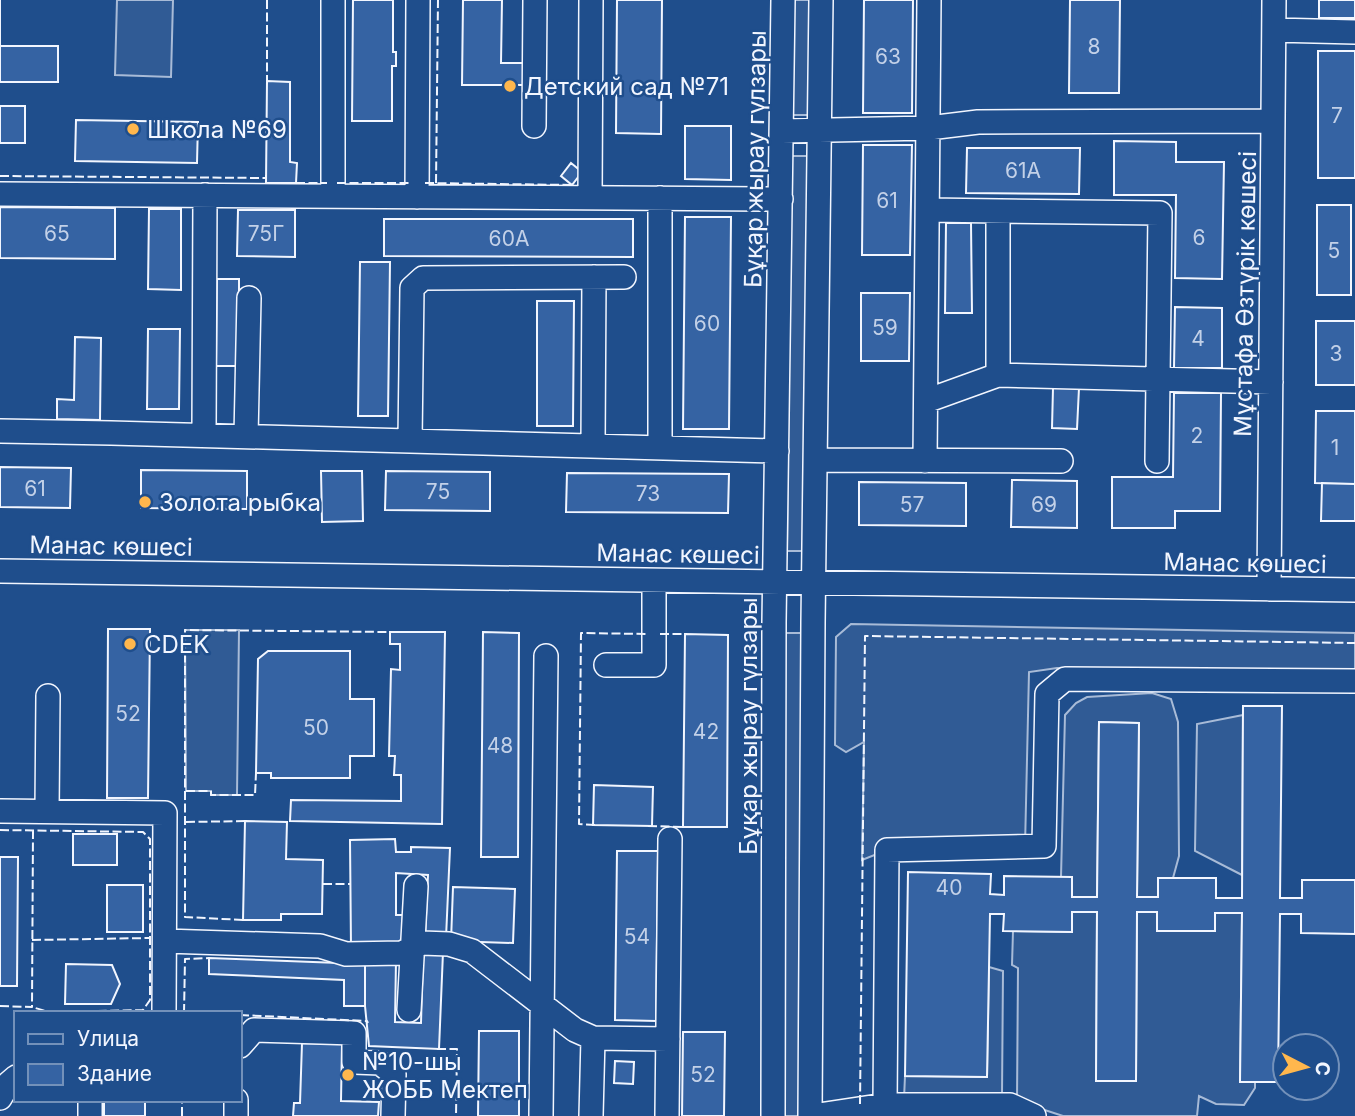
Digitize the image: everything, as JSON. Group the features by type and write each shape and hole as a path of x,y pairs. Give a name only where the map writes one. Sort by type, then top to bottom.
{"street":[{"path":"333,0 333,196"},
{"path":"417,197 418,0"},
{"path":"534,126 535,0"},
{"path":"590,198 591,0"},
{"name":"Бұқар жырау гүлзары","path":"773,1116 774,582 783,0"},
{"path":"821,0 811,1116 885,1105 1010,1105 1034,1116"},
{"path":"925,461 929,0"},
{"name":"Мұстафа Өзтүрік көшесі","path":"1269,589 1274,0"},
{"path":"1273,30 1355,32"},
{"path":"782,131 929,128 978,122 1273,121"},
{"path":"0,194 781,199"},
{"path":"204,435 205,195"},
{"path":"660,198 660,447"},
{"path":"928,210 1160,213 1157,461"},
{"path":"998,211 998,376"},
{"path":"593,445 594,277"},
{"path":"410,440 412,288 422,278 624,277"},
{"path":"246,436 249,299"},
{"path":"926,401 998,376 1271,382"},
{"path":"0,431 777,451"},
{"path":"816,460 1061,461"},
{"name":"Манас көшесі","path":"0,571 1355,590"},
{"path":"606,665 654,665 654,580"},
{"path":"541,1116 546,656"},
{"path":"885,1105 887,850 1044,846 1047,694 1065,680 1355,681"},
{"path":"47,811 48,696"},
{"path":"0,810 165,813 164,1011"},
{"path":"667,1116 670,839"},
{"path":"408,1010 416,886"},
{"path":"165,941 320,946 346,954 402,953 422,943 449,944 472,951 575,1030 593,1038 668,1039"},
{"path":"242,1044 254,1030 354,1033 354,1062 380,1063 394,1074 393,1116"},
{"path":"591,1116 593,1038"},
{"path":"0,1098 14,1079"}],"shaded area":[{"path":"117,0 173,0 171,77 115,75"},
{"path":"793,0 810,0 809,115 791,115"},
{"path":"791,156 809,156 804,551 787,551"},
{"path":"851,624 1355,633 1355,670 1057,668 1029,672 1025,847 887,850 862,860 864,742 846,752 835,745 836,637"},
{"path":"185,630 239,630 237,795 186,791"},
{"path":"784,633 804,633 801,1116 781,1116"},
{"path":"1152,693 1171,699 1178,722 1179,856 1173,878 1158,878 1158,897 1137,897 1139,723 1099,722 1097,897 1072,897 1072,877 1061,877 1065,715 1076,703 1087,697"},
{"path":"1243,715 1242,875 1195,851 1197,724"},
{"path":"1072,912 1097,912 1096,1081 1136,1080 1137,912 1157,912 1157,931 1214,931 1215,913 1242,913 1240,1081 1255,1082 1255,1088 1244,1105 1216,1104 1199,1096 1197,1116 1063,1116 1017,1101 1018,968 1012,965 1013,931 1071,932"},
{"path":"989,967 1003,971 1002,1096 904,1099 905,1076 987,1077"}],"building":[{"path":"353,0 393,0 393,52 396,52 396,66 392,66 392,121 352,121"},
{"path":"463,0 502,0 501,63 525,63 525,85 462,85"},
{"path":"617,0 662,0 661,134 616,133"},
{"path":"864,0 913,0 912,113 863,113"},
{"path":"1070,0 1120,0 1119,93 1069,93"},
{"path":"1319,0 1355,0 1355,18 1319,18"},
{"path":"0,46 58,46 58,82 0,82"},
{"path":"1318,51 1355,51 1355,178 1318,178"},
{"path":"267,81 290,82 290,162 297,163 296,183 266,183"},
{"path":"0,106 25,106 25,143 0,143"},
{"path":"76,120 198,122 197,163 75,161"},
{"path":"685,126 731,126 731,180 685,179"},
{"path":"1114,141 1176,142 1176,162 1224,162 1222,279 1175,278 1176,195 1114,195"},
{"path":"863,145 912,145 910,255 862,255"},
{"path":"967,148 1080,148 1079,194 966,193"},
{"path":"571,163 582,172 572,185 561,176"},
{"path":"1317,205 1351,205 1351,295 1317,295"},
{"path":"0,207 115,208 115,259 0,258"},
{"path":"149,209 181,209 181,290 148,289"},
{"path":"238,210 295,210 295,257 237,256"},
{"path":"685,217 731,217 729,429 683,429"},
{"path":"384,219 633,219 633,257 384,256"},
{"path":"946,223 971,223 972,313 945,313"},
{"path":"360,262 390,262 388,416 358,416"},
{"path":"217,279 239,279 239,366 216,366"},
{"path":"861,293 910,293 909,361 861,361"},
{"path":"537,301 574,301 573,426 537,426"},
{"path":"1175,307 1222,308 1222,368 1174,368"},
{"path":"1316,321 1355,321 1355,385 1316,385"},
{"path":"148,329 180,329 179,409 147,409"},
{"path":"75,337 101,338 100,420 57,419 57,399 74,400"},
{"path":"1053,388 1079,388 1077,429 1052,428"},
{"path":"1174,393 1221,393 1220,511 1175,511 1175,528 1112,528 1112,477 1173,477"},
{"path":"1316,411 1355,411 1355,484 1315,483"},
{"path":"0,467 71,468 70,508 0,507"},
{"path":"141,470 247,471 247,509 141,508"},
{"path":"321,471 362,471 363,521 322,522"},
{"path":"386,471 490,472 490,511 385,510"},
{"path":"567,473 729,474 728,513 566,512"},
{"path":"1012,480 1077,481 1077,528 1011,527"},
{"path":"859,482 966,483 966,526 859,525"},
{"path":"1322,483 1355,484 1355,521 1321,521"},
{"path":"108,629 150,629 148,798 107,798"},
{"path":"390,632 445,632 442,824 290,821 291,800 401,801 401,775 394,775 395,756 389,756 391,669 400,670 400,644 390,644"},
{"path":"483,632 519,633 518,857 481,857"},
{"path":"685,634 728,635 727,827 683,827"},
{"path":"268,651 350,651 350,699 374,699 374,756 350,756 350,778 271,778 271,773 256,773 258,659"},
{"path":"1243,706 1282,706 1280,898 1302,898 1302,880 1355,880 1355,934 1301,933 1301,914 1280,914 1279,1032 1271,1032 1271,1082 1240,1082 1242,913 1215,913 1215,931 1157,931 1157,912 1137,912 1136,1081 1096,1081 1097,912 1072,912 1072,932 1003,931 1004,914 990,914 987,1077 905,1076 908,872 991,874 990,894 1004,895 1004,876 1072,877 1072,897 1097,897 1099,722 1139,723 1137,897 1158,897 1158,878 1216,878 1216,898 1242,898"},
{"path":"594,785 653,787 652,826 593,825"},
{"path":"245,821 287,822 286,859 323,860 322,914 281,914 281,920 243,920"},
{"path":"73,834 117,834 117,865 73,865"},
{"path":"395,839 396,852 411,852 411,847 450,848 446,938 425,937 428,875 396,873 396,915 403,915 402,945 351,948 350,840"},
{"path":"617,851 658,851 656,1021 615,1020"},
{"path":"0,857 18,857 17,986 0,986"},
{"path":"107,885 143,885 143,932 107,932"},
{"path":"453,887 515,889 513,943 451,941"},
{"path":"423,951 443,952 439,1049 369,1046 365,1006 365,959 396,960 395,1022 421,1023"},
{"path":"209,958 365,964 365,1006 344,1006 344,980 209,974"},
{"path":"66,964 112,965 120,984 111,1004 65,1004"},
{"path":"479,1031 519,1031 519,1116 478,1116"},
{"path":"683,1032 725,1032 724,1116 682,1116"},
{"path":"302,1043 342,1044 341,1101 379,1102 378,1116 293,1116 294,1103 300,1103"},
{"path":"615,1061 634,1062 633,1084 614,1083"},
{"path":"104,1102 145,1102 145,1116 104,1116"}],"fence":[{"path":"267,0 267,84"},
{"path":"436,183 438,0"},
{"path":"0,176 266,178 266,175"},
{"path":"296,183 327,183"},
{"path":"337,183 411,183"},
{"path":"425,183 574,183"},
{"path":"243,920 185,917 185,630 390,632"},
{"path":"595,825 579,824 581,633 646,634"},
{"path":"660,634 685,634"},
{"path":"860,1104 865,636 1355,643"},
{"path":"186,791 211,791 211,795 255,795 256,773"},
{"path":"186,822 248,821"},
{"path":"648,826 683,827"},
{"path":"0,830 143,832 150,839 150,1000 143,1010 96,1011"},
{"path":"0,1006 32,1007 33,831"},
{"path":"323,884 351,884"},
{"path":"32,940 150,938"},
{"path":"184,1011 185,959 209,958"},
{"path":"32,1007 46,1011"},
{"path":"242,1015 368,1023"},
{"path":"437,1049 457,1049 456,1116"},
{"path":"182,1102 182,1116"}],"place":[{"name":"Детский сад №71","path":"510,86"},
{"name":"Школа №69","path":"133,129"},
{"name":"Золота рыбка","path":"145,502"},
{"name":"CDEK","path":"130,644"},
{"name":"№10-шы ЖОББ Мектеп","path":"348,1075"}]}
